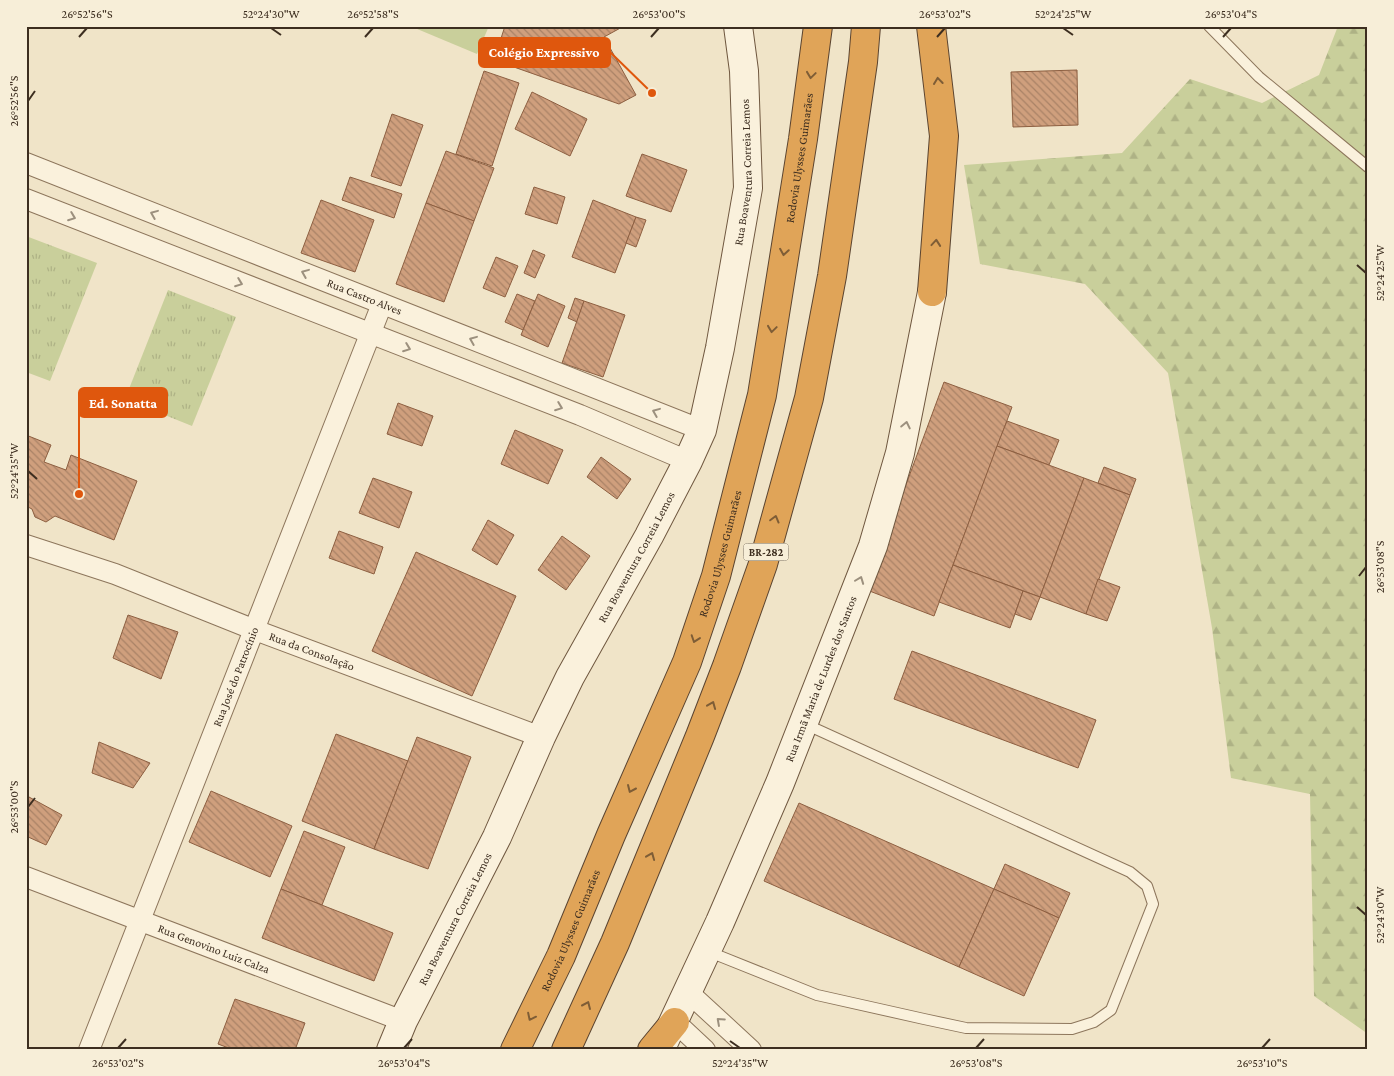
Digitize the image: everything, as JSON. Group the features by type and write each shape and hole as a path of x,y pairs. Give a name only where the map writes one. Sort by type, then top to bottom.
{"highway":[{"name":"Rodovia Ulysses Guimarães","path":"515,1050 561,956 611,835 687,662 716,576 762,395 803,139 818,26"},
{"name":"BR-282","path":"566,1050 615,943 696,745 727,666 763,564 809,398 829,295 863,62 866,26"},
{"path":"931,26 944,136 932,292"},
{"path":"652,1050 675,1022"}],"street":[{"name":"Rua Boaventura Correia Lemos","path":"391,1050 402,1021 497,837 570,677 613,603 688,461 702,430 720,348 748,188 744,71 738,26"},
{"name":"Rua Castro Alves","path":"26,163 702,430"},
{"path":"94,226 105,194"},
{"path":"26,199 580,415 688,461"},
{"path":"217,274 228,243"},
{"name":"Rua Irmã Maria de Lurdes dos Santos","path":"660,1050 675,1022 780,783 873,546 902,443 932,292"},
{"name":"Rua José do Patrocínio","path":"89,1050 382,304"},
{"path":"487,379 497,349"},
{"path":"580,415 589,385"},
{"name":"Rua da Consolação","path":"26,546 115,574 255,630 541,737"},
{"name":"Rua Genovino Luiz Calza","path":"26,877 402,1021"},
{"path":"688,992 751,1050"},
{"path":"675,1022 705,1050"}],"lane":[{"path":"1209,26 1259,77 1368,167"},
{"path":"706,951 818,995 966,1028 1072,1029 1094,1022 1111,1010 1153,904 1147,886 1130,872 803,723"}],"green space":[{"path":"410,26 489,26 477,54"},
{"path":"1338,26 1368,26 1368,1034 1314,996 1310,794 1231,778 1212,628 1168,373 1085,284 980,264 964,165 1122,153 1190,79 1262,103 1319,75"},
{"path":"26,236 97,263 50,381 26,372"},
{"path":"168,290 236,317 192,426 125,399"}],"building":[{"path":"505,26 624,26 604,37 636,95 619,104 494,60"},
{"path":"1077,70 1078,125 1013,127 1011,72"},
{"path":"484,71 519,83 492,166 456,154"},
{"path":"532,92 587,119 570,156 515,129"},
{"path":"392,114 423,125 401,186 371,176"},
{"path":"446,151 494,168 474,221 426,203"},
{"path":"642,154 687,170 671,212 626,196"},
{"path":"350,177 402,194 394,218 342,200"},
{"path":"534,187 565,197 557,224 525,214"},
{"path":"321,200 374,220 355,272 301,253"},
{"path":"593,200 636,217 615,273 572,257"},
{"path":"426,203 474,221 444,302 396,284"},
{"path":"636,217 646,220 636,247 626,243"},
{"path":"533,250 545,255 535,278 524,273"},
{"path":"496,257 518,266 505,297 483,288"},
{"path":"517,294 535,301 523,330 505,322"},
{"path":"538,294 565,306 548,347 521,335"},
{"path":"575,298 584,301 577,322 568,318"},
{"path":"584,301 625,315 603,377 562,363"},
{"path":"944,382 1012,407 934,616 867,590"},
{"path":"398,403 433,416 422,446 387,434"},
{"path":"1007,421 1059,440 1049,465 997,446"},
{"path":"515,430 563,450 548,484 501,464"},
{"path":"26,435 51,445 44,462 66,470 71,455 137,481 114,540 55,516 46,522 35,517 32,509 26,506"},
{"path":"997,446 1084,478 1040,597 953,565"},
{"path":"601,457 631,479 617,499 587,477"},
{"path":"1104,467 1136,479 1130,495 1098,483"},
{"path":"373,478 412,492 399,528 359,513"},
{"path":"1084,478 1130,495 1086,614 1040,597"},
{"path":"488,520 514,535 497,565 472,550"},
{"path":"339,531 383,547 374,574 329,558"},
{"path":"562,536 590,556 566,590 538,570"},
{"path":"416,552 516,596 472,696 372,651"},
{"path":"953,565 1023,591 1010,628 939,602"},
{"path":"1098,579 1120,587 1107,621 1086,614"},
{"path":"1023,591 1040,597 1031,620 1015,614"},
{"path":"128,615 178,632 161,679 113,658"},
{"path":"912,651 1096,720 1078,768 894,699"},
{"path":"336,734 408,761 374,849 302,821"},
{"path":"417,737 471,757 428,869 374,849"},
{"path":"99,742 150,763 133,788 92,773"},
{"path":"211,791 292,826 270,877 189,842"},
{"path":"29,797 62,815 46,845 26,836 26,802"},
{"path":"799,803 994,889 959,967 764,881"},
{"path":"304,831 345,847 322,905 281,889"},
{"path":"1005,864 1070,893 1059,918 994,889"},
{"path":"281,889 393,933 374,981 262,938"},
{"path":"994,889 1059,918 1024,996 959,967"},
{"path":"235,999 305,1023 295,1050 234,1050 218,1044"}],"place":[{"name":"Colégio Expressivo","path":"652,93"},
{"name":"Ed. Sonatta","path":"79,494"}]}
